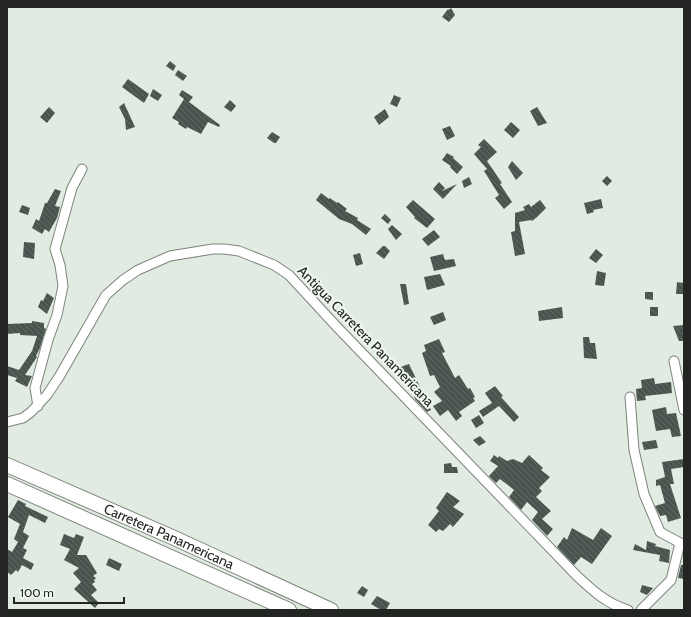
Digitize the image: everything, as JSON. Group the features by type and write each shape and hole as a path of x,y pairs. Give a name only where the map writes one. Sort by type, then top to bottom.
{"highway":[{"name":"Carretera Panamericana","path":"7,465 331,610"},
{"name":"Carretera Panamericana","path":"7,484 289,610"},
{"path":"73,514 78,496"}],"street":[{"path":"38,406 35,388 48,340 57,315 63,286 60,265 55,249 72,188 82,169"},
{"name":"Antigua Carretera Panamericana","path":"7,422 23,418 38,406 60,377 106,295 123,280 138,270 170,256 212,249 239,251 274,265 290,275 347,338 577,576 596,594 606,601 628,610"},
{"path":"674,361 684,410"},
{"path":"630,397 634,450 644,494 660,532 682,544 671,580 640,610"}],"building":[{"path":"451,8 455,15 449,22 442,17 448,9 449,10"},
{"path":"170,61 176,66 173,71 166,66"},
{"path":"178,70 187,76 183,81 175,75"},
{"path":"128,79 149,94 144,103 122,87"},
{"path":"153,89 162,95 158,101 150,96"},
{"path":"182,90 193,97 189,102 220,125 219,127 208,122 201,134 187,127 186,129 172,118 184,99 179,95"},
{"path":"394,95 401,98 397,107 390,104"},
{"path":"230,100 236,106 231,112 224,107"},
{"path":"124,103 135,127 126,130 125,119 119,107"},
{"path":"49,107 55,113 47,123 40,117"},
{"path":"537,107 547,123 538,126 530,111"},
{"path":"385,109 389,117 379,125 374,117"},
{"path":"511,122 520,130 513,138 504,130"},
{"path":"450,126 455,136 447,140 442,129"},
{"path":"272,132 280,137 276,143 267,138"},
{"path":"484,139 497,152 487,161 502,183 500,184 512,202 504,209 495,198 499,195 484,171 487,169 474,154 481,147 478,145"},
{"path":"447,153 454,157 453,158 463,167 457,174 450,167 451,166 442,160"},
{"path":"512,161 523,173 516,180 508,167"},
{"path":"607,176 612,181 607,186 602,181"},
{"path":"469,177 472,184 464,188 462,181"},
{"path":"439,182 445,188 442,191 457,184 443,199 433,189"},
{"path":"55,189 61,191 55,206 60,207 57,218 49,232 45,229 42,234 32,228 36,219 39,221 45,203 47,203"},
{"path":"321,193 329,199 330,198 337,203 338,202 347,209 345,211 358,218 357,220 371,229 366,235 352,224 339,219 316,200"},
{"path":"601,199 603,208 593,210 594,212 587,214 584,203"},
{"path":"413,200 435,219 427,228 414,218 415,217 406,207"},
{"path":"540,200 546,208 532,221 519,222 525,254 515,256 511,232 515,231 515,213 525,210 523,207 529,204 531,207"},
{"path":"22,205 30,208 28,215 19,212"},
{"path":"385,214 391,220 388,224 381,218"},
{"path":"392,225 402,234 396,240 388,229"},
{"path":"434,230 440,237 428,246 422,239"},
{"path":"24,242 35,243 34,259 23,257"},
{"path":"383,246 390,251 384,259 376,253"},
{"path":"596,249 603,255 596,263 589,258"},
{"path":"360,253 363,264 356,266 353,255"},
{"path":"443,254 445,260 454,259 456,266 434,271 430,257"},
{"path":"597,271 606,273 604,286 595,285"},
{"path":"440,274 445,285 427,290 424,277"},
{"path":"677,282 684,283 684,294 676,294"},
{"path":"400,284 406,284 409,304 404,305"},
{"path":"645,292 653,292 653,300 645,299"},
{"path":"47,293 54,298 47,314 38,307 41,300 43,301"},
{"path":"562,307 563,318 539,321 538,311"},
{"path":"650,307 658,307 658,316 650,316"},
{"path":"443,312 446,320 434,325 430,317"},
{"path":"32,321 44,323 44,328 46,329 36,356 37,357 25,375 32,376 27,387 15,381 17,378 7,375 7,366 19,370 32,351 37,336 20,335 20,333 7,334 7,324 32,323"},
{"path":"684,325 684,341 679,341 673,326"},
{"path":"583,337 589,337 590,343 595,343 597,359 584,358"},
{"path":"439,339 445,352 442,353 455,378 459,375 468,389 470,388 475,397 473,398 475,401 459,412 462,416 456,421 448,410 440,416 433,406 442,401 434,392 440,387 434,375 430,376 422,353 426,351 424,345"},
{"path":"409,364 431,410 427,412 415,399 407,376 401,378 398,368"},
{"path":"654,378 655,384 671,382 672,393 645,396 646,400 637,401 636,389 642,388 641,380"},
{"path":"495,386 503,396 501,397 519,417 514,422 499,406 483,417 479,411 492,403 485,393"},
{"path":"666,407 667,414 676,413 681,436 672,437 670,429 656,431 652,410"},
{"path":"479,415 484,423 476,428 471,420"},
{"path":"480,436 486,442 479,446 473,440"},
{"path":"656,440 658,448 644,450 642,442"},
{"path":"494,455 507,461 513,459 522,463 529,455 543,468 541,470 550,477 539,488 542,491 536,497 551,511 542,519 553,529 547,536 532,520 538,512 527,502 521,510 509,497 514,490 500,479 496,483 489,476 498,466 490,461"},
{"path":"684,459 684,467 671,469 674,484 670,484 681,518 668,522 666,515 660,516 655,506 665,503 660,485 656,486 656,480 665,477 662,462"},
{"path":"451,463 452,467 457,467 458,473 444,473 444,464"},
{"path":"447,492 460,501 453,507 464,514 453,527 450,524 443,531 439,529 436,532 428,525 439,511 436,508"},
{"path":"18,500 26,504 25,506 48,517 45,523 29,515 23,532 29,536 23,548 27,550 23,558 34,564 31,570 22,565 18,572 16,570 11,575 7,572 7,549 12,552 18,542 14,539 20,524 8,517"},
{"path":"572,528 593,540 601,528 612,536 592,564 581,557 574,565 557,547 564,537 567,540"},
{"path":"64,534 74,538 76,534 84,537 77,555 86,555 97,573 93,576 96,578 94,580 95,582 92,584 97,590 91,595 99,603 95,608 74,589 81,582 73,573 79,568 64,560 70,549 60,545"},
{"path":"647,541 656,544 655,546 670,550 669,563 659,561 660,555 633,550 635,544 646,550"},
{"path":"109,558 122,564 119,571 106,565"},
{"path":"681,565 684,565 684,579 678,578"},
{"path":"642,585 653,588 647,595 640,592"},
{"path":"362,586 368,590 364,597 357,593"},
{"path":"377,596 390,603 386,610 381,610 371,604"}]}
